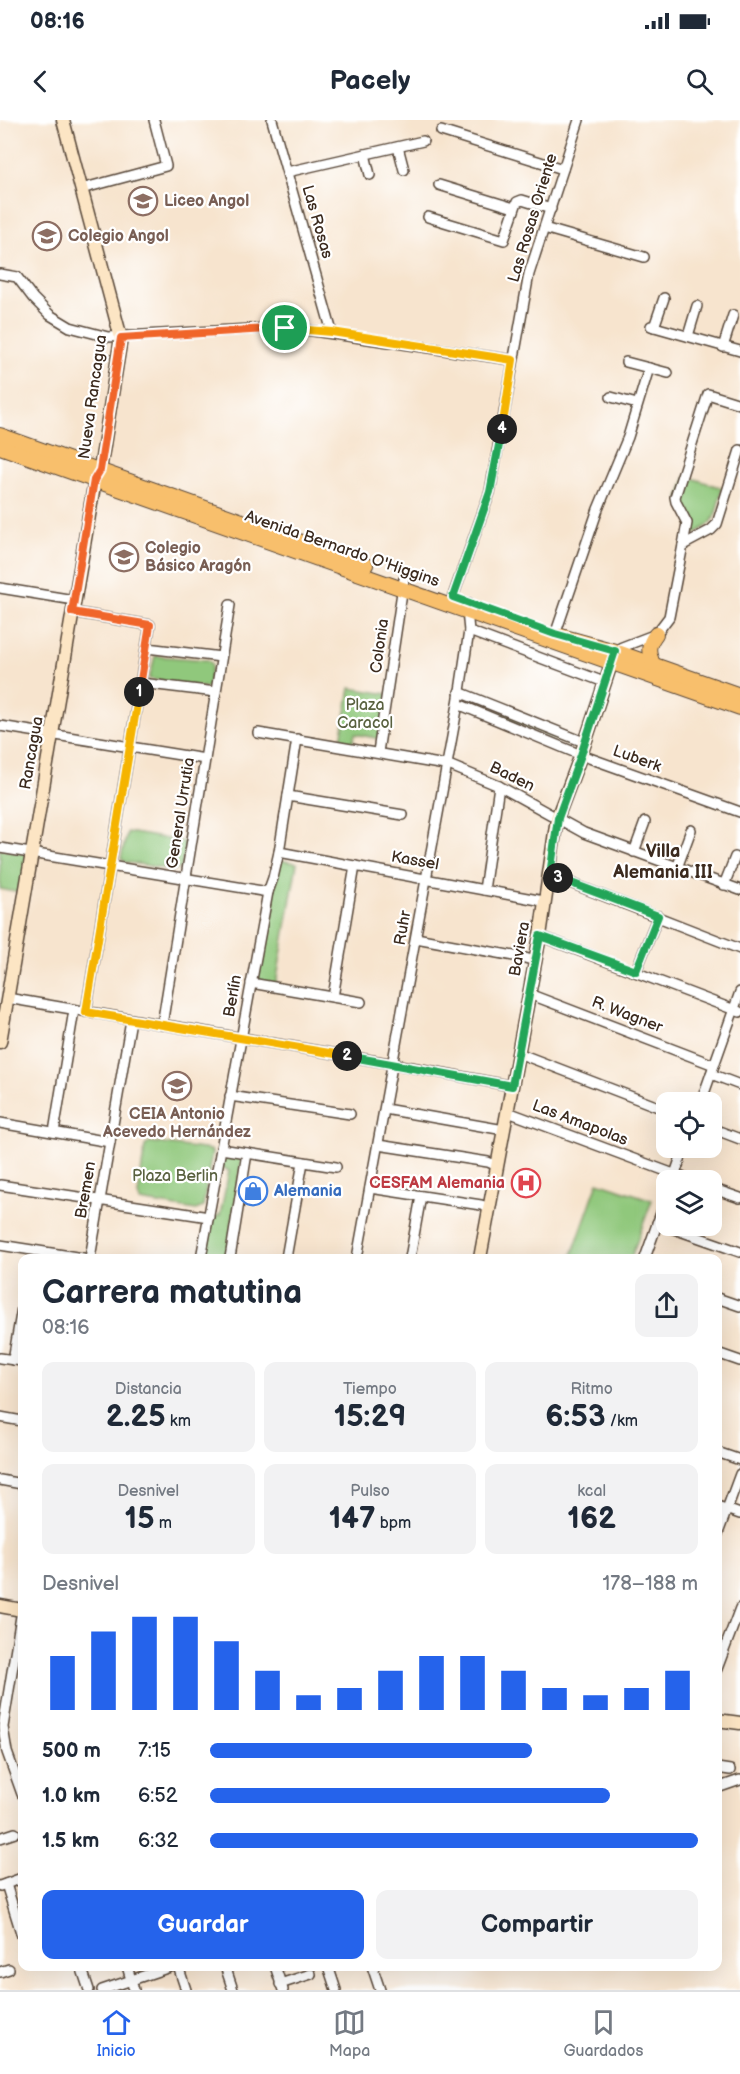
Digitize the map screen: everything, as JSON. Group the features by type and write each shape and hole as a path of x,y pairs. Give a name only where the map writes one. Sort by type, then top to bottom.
{"main road":[{"name":"Nueva Rancagua","path":"63,120 121,338 97,475"},
{"name":"Avenida Bernardo O'Higgins","path":"0,435 97,475 468,607 731,696"},
{"name":"Avenida Bernardo O'Higgins","path":"0,447 97,475"},
{"name":"Rancagua","path":"0,1042 97,475"},
{"name":"Avenida Bernardo O'Higgins","path":"468,607 555,634 614,657 653,664 731,696 740,708"},
{"path":"653,664 648,645 656,634"},
{"name":"Baviera","path":"481,1254 540,936 558,818 614,657"},
{"path":"0,1606 18,1609"},
{"path":"722,1721 740,1723"}],"street":[{"path":"81,189 166,166 154,120"},
{"name":"Las Rosas","path":"272,120 332,332"},
{"name":"Las Rosas Oriente","path":"452,601 490,492 529,274 579,120"},
{"path":"441,131 563,169"},
{"path":"287,172 423,141"},
{"path":"398,147 404,170"},
{"path":"365,154 370,175"},
{"path":"439,184 514,208"},
{"path":"428,217 504,240 517,202 522,200 551,209"},
{"path":"544,228 644,257"},
{"path":"0,274 17,277 40,307 70,327 108,337 276,328 332,332 513,360"},
{"path":"664,298 652,326 740,351"},
{"path":"688,336 697,306"},
{"path":"723,346 733,315"},
{"path":"626,362 668,373"},
{"path":"555,634 598,509 628,437 649,368"},
{"path":"614,657 621,647 656,634 669,617 687,523 675,497 708,394 740,404"},
{"path":"611,397 637,404"},
{"path":"683,545 711,530 717,524 740,450"},
{"name":"Colonia","path":"378,752 404,584"},
{"path":"0,588 150,625 86,1012"},
{"name":"General Urrutia","path":"162,1025 230,605"},
{"name":"Ruhr","path":"358,1254 458,704 469,631 468,607"},
{"path":"469,631 604,682"},
{"path":"147,648 221,657"},
{"path":"141,683 216,692"},
{"path":"459,692 584,742"},
{"name":"Luberk","path":"458,704 581,755 740,812"},
{"path":"0,726 205,759"},
{"name":"Baden","path":"258,733 446,765 499,786 584,833 740,890"},
{"name":"Berlín","path":"202,1254 268,892 279,852 297,739"},
{"path":"484,890 499,786"},
{"path":"288,796 403,814"},
{"path":"633,852 645,822"},
{"path":"677,868 691,830"},
{"path":"0,848 268,892"},
{"name":"Kassel","path":"279,852 427,878 545,903"},
{"path":"724,885 735,857"},
{"path":"333,997 355,866"},
{"path":"550,875 740,949"},
{"path":"636,971 658,916"},
{"path":"540,936 737,1011"},
{"path":"416,938 535,961"},
{"path":"251,982 361,1002"},
{"path":"704,1092 737,1011 740,992"},
{"name":"R. Wagner","path":"529,994 712,1069 740,1085"},
{"path":"8,998 512,1086"},
{"path":"54,1131 74,1010"},
{"name":"Bremen","path":"91,1254 131,1020"},
{"path":"518,1053 656,1106"},
{"path":"231,1096 350,1114"},
{"path":"385,1109 504,1130"},
{"name":"Las Amapolas","path":"508,1112 656,1171"},
{"path":"0,1123 110,1142"},
{"path":"722,1132 740,1139"},
{"path":"378,1145 488,1162 497,1166"},
{"path":"221,1149 336,1167"},
{"path":"231,1254 247,1153"},
{"path":"287,1254 303,1162"},
{"path":"0,1185 209,1217"},
{"path":"370,1188 490,1208"},
{"path":"722,1192 740,1198"},
{"path":"411,1254 421,1196"},
{"path":"646,1254 656,1226"},
{"path":"694,1236 740,1252"},
{"path":"0,1245 32,1254"},
{"path":"722,1300 740,1306"},
{"path":"722,1355 740,1361"},
{"path":"0,1358 18,1361"},
{"path":"0,1417 18,1420"},
{"path":"722,1454 740,1460"},
{"path":"722,1522 740,1474"},
{"path":"0,1480 18,1483"},
{"path":"722,1508 740,1514"},
{"path":"722,1656 740,1609"},
{"path":"18,1635 3,1727 7,1752 18,1783"},
{"path":"722,1769 730,1770"},
{"path":"722,1786 740,1780"},
{"path":"0,1838 15,1833"},
{"path":"18,1879 3,1885 18,1925"},
{"path":"83,1971 89,1990"},
{"path":"102,1990 133,1985 162,1971"},
{"path":"180,1971 186,1990"},
{"path":"227,1971 233,1990"},
{"path":"276,1971 281,1987 311,1974"},
{"path":"330,1971 336,1990"},
{"path":"374,1971 380,1990"}],"green space":[{"path":"686,476 722,488 714,518 705,527 688,537 692,522 679,498"},
{"path":"155,656 208,660 212,664 208,688 149,679"},
{"name":"Plaza Caracol","path":"350,688 388,694 381,739 355,734 352,748 340,746"},
{"path":"466,696 571,739 569,746 464,702"},
{"path":"127,832 186,842 181,868 174,870 125,862 121,858"},
{"path":"0,849 31,854 25,894 0,889"},
{"path":"279,860 297,863 276,984 257,982"},
{"name":"Plaza Berlin","path":"150,1142 212,1152 203,1207 196,1210 140,1201 138,1195 145,1146"},
{"path":"222,1152 242,1157 228,1254 204,1254 209,1219 220,1215 229,1171 220,1166"},
{"path":"598,1182 652,1200 632,1254 572,1254"}],"place":[{"name":"Liceo Angol","path":"143,201"},
{"name":"Colegio Angol","path":"47,236"},
{"name":"Colegio Básico Aragón","path":"124,557"},
{"name":"CEIA Antonio Acevedo Hernández","path":"177,1086"},
{"name":"CESFAM Alemania","path":"526,1183"},
{"name":"Alemania","path":"253,1191"}],"district":[{"name":"Villa Alemania III","path":"663,861"}],"route":[{"path":"285,328 332,332 513,360 490,492 453,597 555,634 615,651 558,818 550,875 658,916 636,971 540,936 512,1086 502,1082 86,1012 150,625 72,612 94,480 100,470 121,338 285,328"}]}
